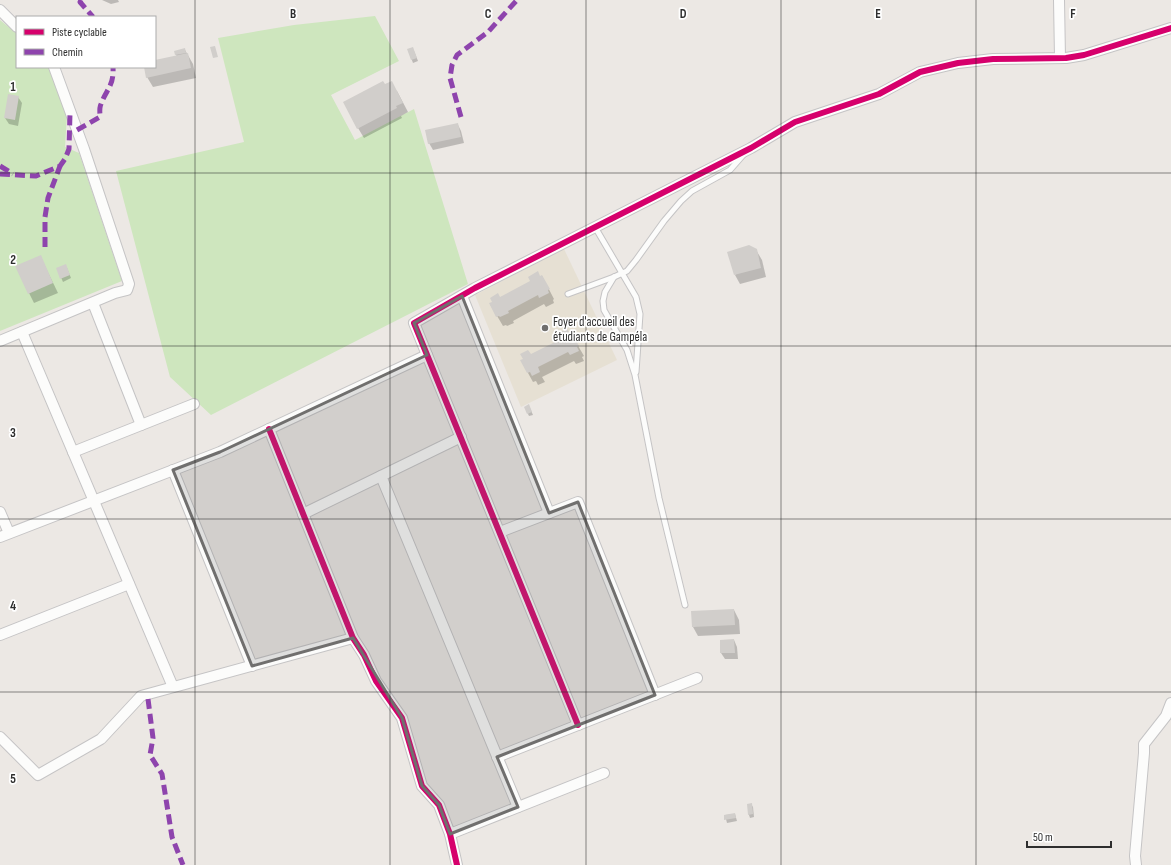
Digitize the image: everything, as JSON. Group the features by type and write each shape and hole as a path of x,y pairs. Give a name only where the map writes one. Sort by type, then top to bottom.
{"street":[{"path":"1059,0 1060,58"},
{"path":"0,10 16,26"},
{"path":"578,725 414,323 475,288 751,148 795,122 878,94 920,72 958,63 986,60 1060,58 1084,55 1171,28"},
{"path":"0,341 115,293 127,290 129,284 84,149 54,68"},
{"path":"462,296 549,513"},
{"path":"93,303 141,425"},
{"path":"22,332 173,688"},
{"path":"0,512 4,535 220,452 427,355"},
{"path":"73,452 194,404"},
{"path":"269,429 353,638 364,655 376,681 402,718 422,786 439,805 450,834 457,865"},
{"path":"303,514 461,437"},
{"path":"173,470 252,666"},
{"path":"381,476 518,807"},
{"path":"500,532 578,502 655,695"},
{"path":"0,635 129,584"},
{"path":"0,737 38,775 101,739 141,696 353,638"},
{"path":"497,757 698,678"},
{"path":"1136,865 1135,856 1144,744 1166,716 1171,703"},
{"path":"450,834 604,773"}],"lane":[{"path":"568,294 627,271 664,221 681,201 692,191 730,170 751,148"},
{"path":"595,227 636,297 640,314 635,375"},
{"path":"614,277 605,292 603,301 604,310 627,350 635,375 659,498 685,605"}],"highlighted area":[{"path":"462,296 549,513 578,502 655,695 497,757 518,807 450,834 439,805 422,786 402,718 353,638 252,666 173,470 220,452 427,355 414,323"}],"shaded area":[{"name":"Foyer d'accueil des étudiants de Gampéla","path":"564,249 617,360 521,407 475,295"}],"green space":[{"path":"375,16 399,61 331,95 355,140 414,109 468,284 211,415 170,377 116,171 244,142 218,38 294,25"},
{"path":"0,20 16,33 16,68 50,68 51,70 67,115 65,147 79,153 122,281 0,331"}],"building":[{"path":"215,46 218,57 213,58 210,47"},
{"path":"413,47 417,58 411,60 407,49"},
{"path":"185,48 186,53 175,55 174,51"},
{"path":"188,53 191,68 146,78 144,68 156,68 156,60"},
{"path":"383,81 385,84 392,81 403,103 396,106 397,108 357,129 343,102"},
{"path":"8,94 19,96 15,120 4,118"},
{"path":"458,123 461,137 428,144 425,130"},
{"path":"749,245 757,249 761,268 734,275 727,252"},
{"path":"41,255 53,283 28,294 15,266"},
{"path":"66,264 70,275 60,279 56,268"},
{"path":"538,271 550,289 548,290 549,293 539,298 538,295 508,311 509,313 496,317 489,303 492,302 490,298 498,293 500,297 530,281 528,277"},
{"path":"567,329 570,334 572,333 579,346 577,347 579,351 570,355 568,352 538,367 540,372 532,376 530,372 527,373 520,360 523,359 520,354 528,350 531,354 561,339 558,333"},
{"path":"529,404 532,412 527,414 524,407"},
{"path":"734,609 735,625 692,627 691,611"},
{"path":"734,639 735,653 720,653 720,640"},
{"path":"752,803 753,814 748,815 747,804"},
{"path":"735,813 736,818 724,820 724,815"}],"marked path":[{"path":"81,0 80,2 92,16"},
{"path":"461,117 450,78 452,65 457,55 488,32 517,0"},
{"path":"77,130 100,117 100,106 111,83 113,68"},
{"path":"0,174 36,176 60,166 69,149 70,113"},
{"path":"0,166 13,174"},
{"path":"45,247 45,217 48,198 60,166"},
{"path":"148,699 153,738 150,755 162,774 172,837 183,865"}],"cycle path":[{"path":"578,725 414,323 475,288 751,148 795,122 879,94 920,72 958,63 993,59 1066,58 1084,55 1171,28"},
{"path":"269,429 353,638 364,655 376,681 402,718 422,786 439,805 450,834 457,865"}],"place":[{"name":"Foyer d'accueil des étudiants de Gampéla","path":"545,328"}]}
